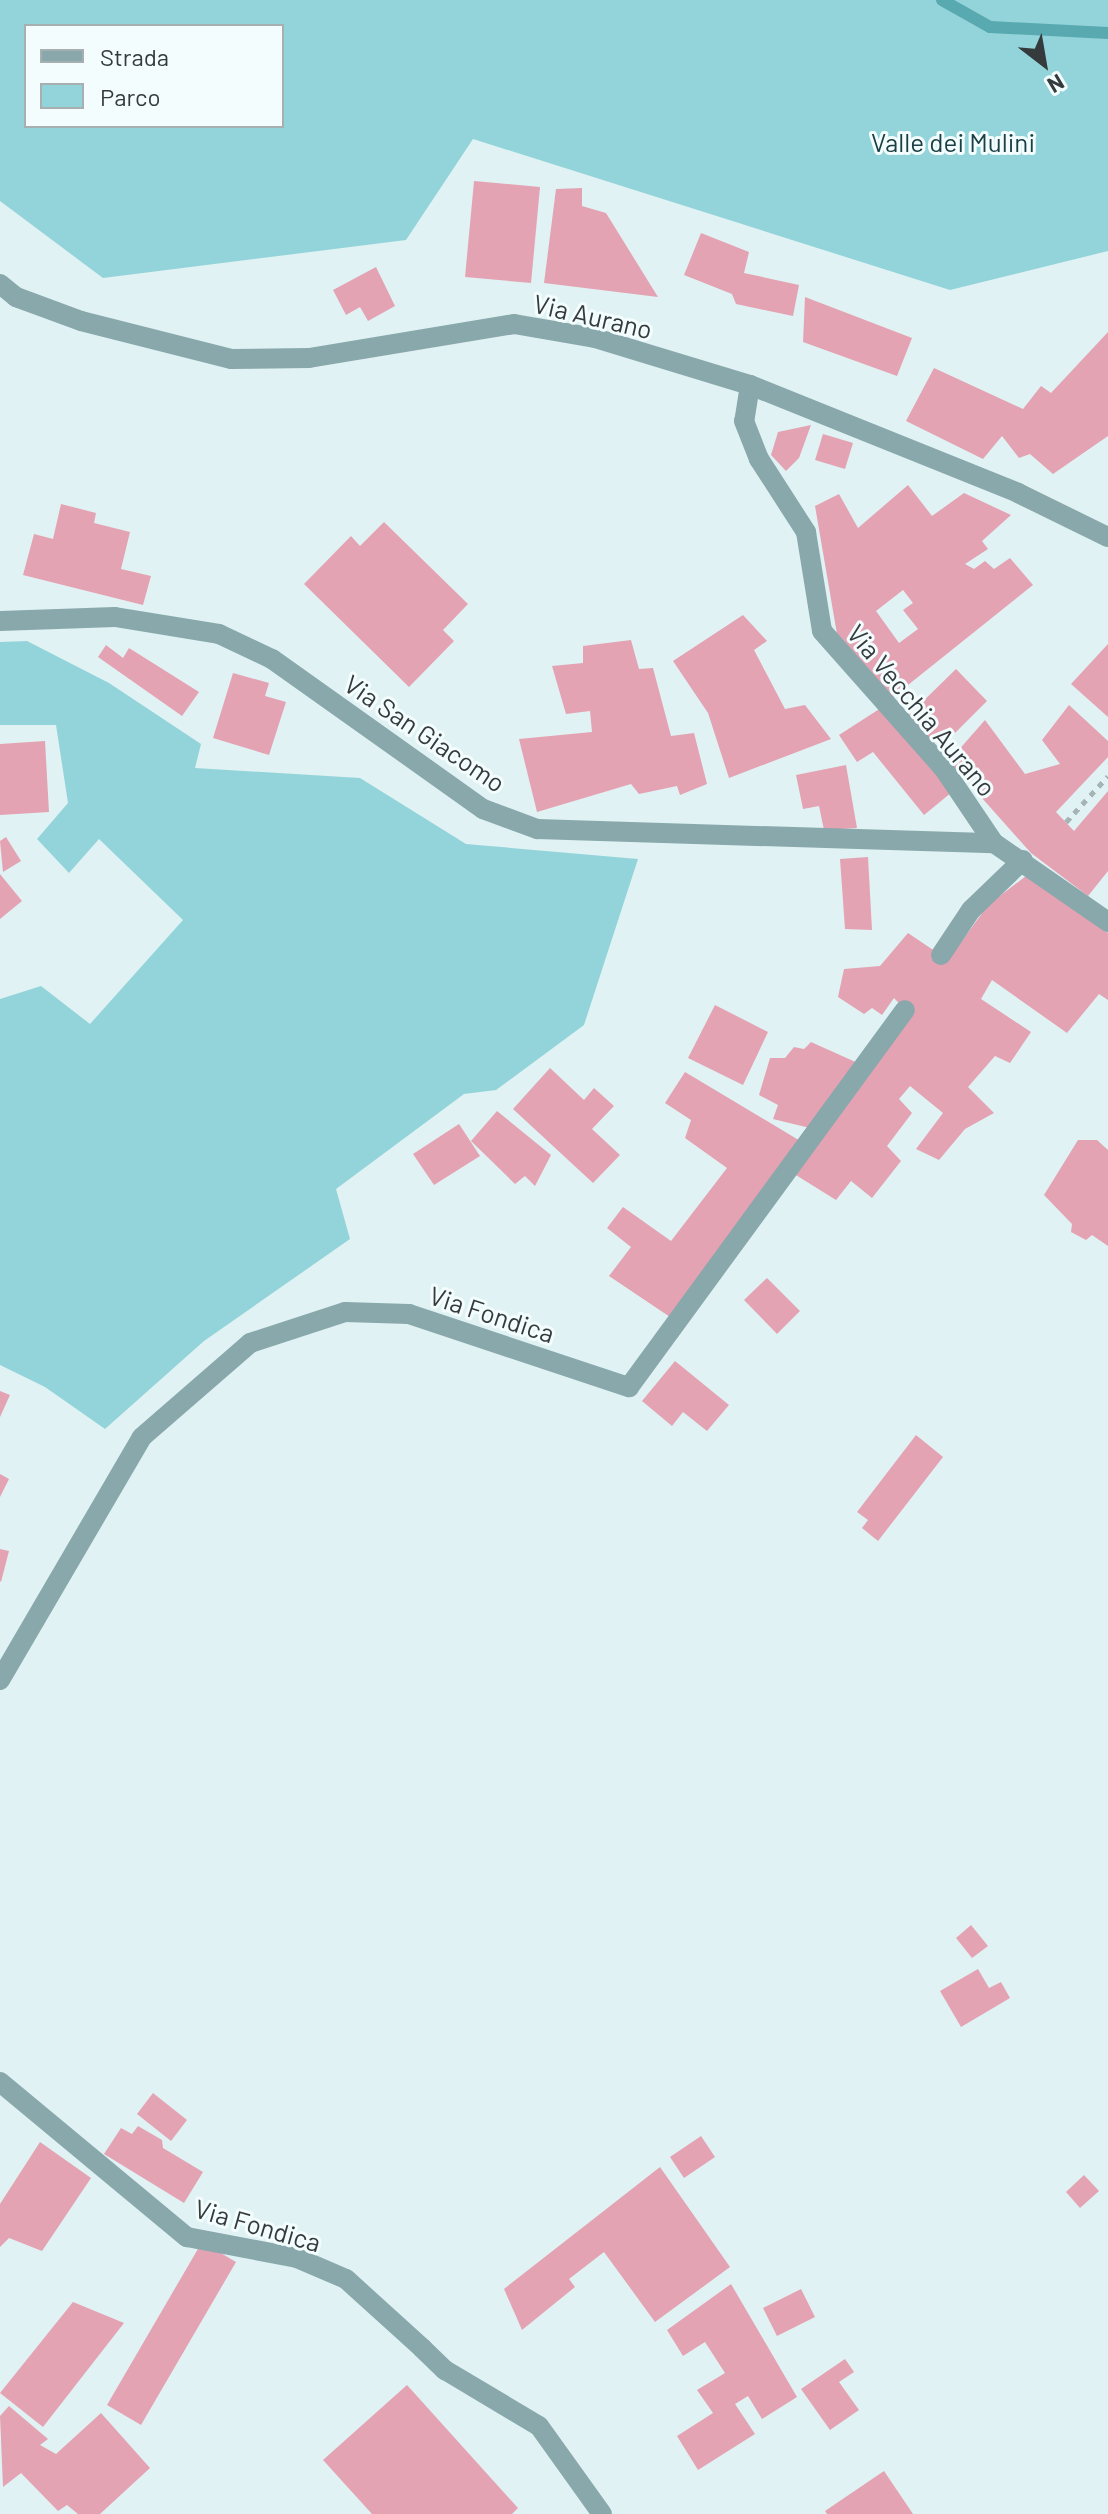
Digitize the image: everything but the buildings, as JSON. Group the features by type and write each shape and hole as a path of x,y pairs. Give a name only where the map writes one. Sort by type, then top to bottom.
{"street":[{"name":"Via Aurano","path":"0,284 16,297 81,321 231,359 309,358 514,324 595,338 750,385 1018,493 1108,537"},
{"name":"Via Vecchia Aurano","path":"750,385 744,421 759,459 806,532 822,631 944,769 994,843"},
{"name":"Via San Giacomo","path":"0,621 115,617 219,634 272,659 483,809 537,829 994,843 1027,857"},
{"path":"941,955 971,910 1027,857 1108,922"},
{"name":"Via Fondica","path":"0,1680 142,1437 250,1343 345,1312 409,1314 629,1387 905,1010"},
{"name":"Via Fondica","path":"0,2082 187,2237 297,2258 346,2279 445,2370 539,2426 602,2514"}],"path":[{"path":"1066,822 1108,776"}],"green space":[{"name":"Valle dei Mulini","path":"0,0 1108,0 1108,251 950,290 473,139 406,240 103,278 0,201"},
{"path":"27,641 109,683 201,744 195,768 360,778 466,844 638,859 584,1025 496,1090 464,1094 336,1189 350,1239 204,1341 105,1429 45,1387 0,1365 0,999 41,986 90,1024 183,920 99,839 69,873 37,839 68,803 56,725 0,725 0,642"}],"waterway":[{"path":"942,0 990,27 1108,33"}]}
